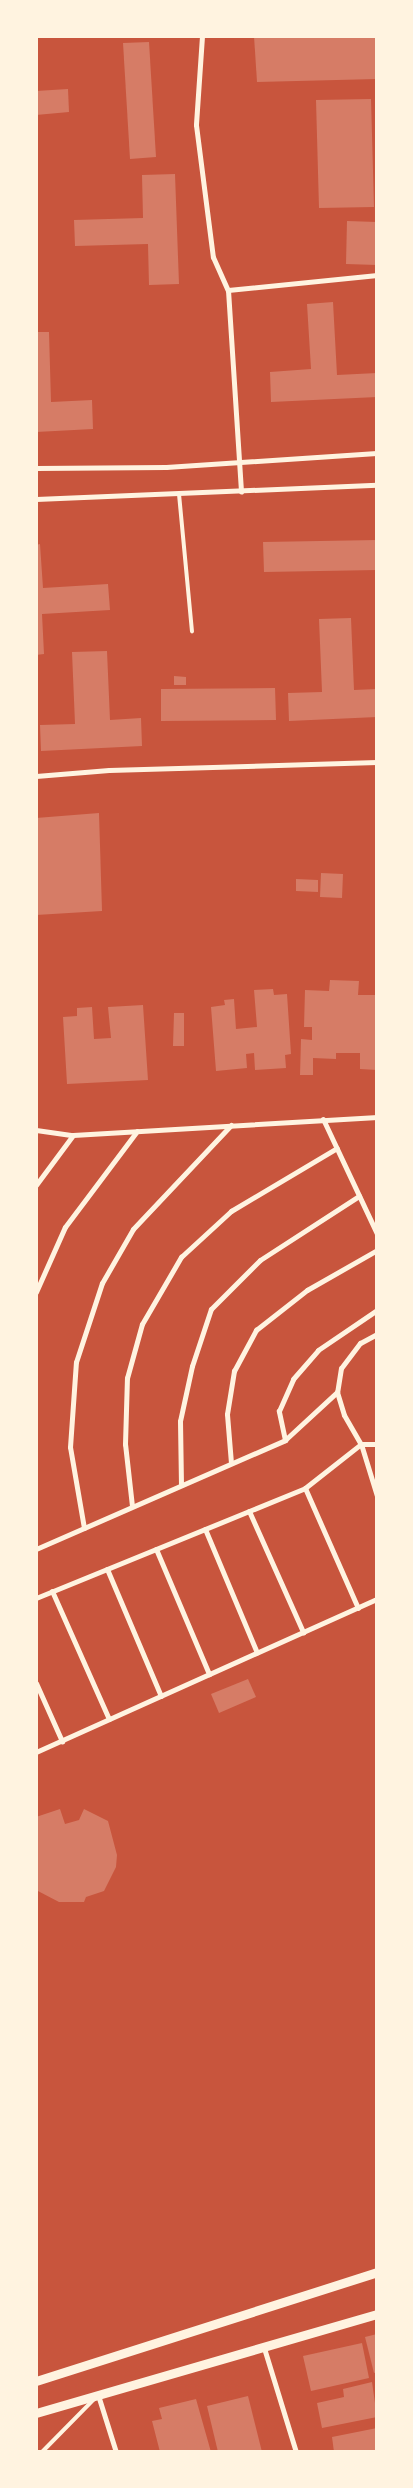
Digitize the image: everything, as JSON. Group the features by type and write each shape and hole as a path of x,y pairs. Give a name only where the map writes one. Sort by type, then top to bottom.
{"street":[{"path":"202,36 196,125 214,257 228,290 241,492"},
{"path":"228,290 377,275"},
{"path":"36,468 166,468 377,453"},
{"path":"36,499 377,485"},
{"path":"36,776 109,770 377,762"},
{"path":"36,1130 73,1135 377,1117"},
{"path":"323,1119 377,1234"},
{"path":"84,1528 70,1447 76,1362 102,1283 133,1228 231,1125"},
{"path":"36,1292 66,1227 138,1131"},
{"path":"36,1185 73,1135"},
{"path":"132,1506 125,1444 126,1378 142,1324 181,1257 230,1211 336,1148"},
{"path":"181,1485 180,1421 192,1366 211,1309 260,1260 359,1196"},
{"path":"231,1463 227,1414 234,1372 256,1330 307,1290 377,1250"},
{"path":"284,1440 279,1411 292,1378 318,1350 377,1310"},
{"path":"377,1334 360,1343 341,1368 337,1392 344,1415 361,1444 377,1496"},
{"path":"36,1549 284,1440 337,1392"},
{"path":"36,1598 305,1488 361,1444 377,1444"},
{"path":"305,1488 358,1608"},
{"path":"249,1511 303,1632"},
{"path":"205,1529 257,1653"},
{"path":"156,1549 209,1674"},
{"path":"107,1569 161,1696"},
{"path":"52,1591 109,1719"},
{"path":"36,1752 377,1599"},
{"path":"36,1683 62,1741"},
{"path":"36,2382 377,2272"},
{"path":"36,2413 377,2314"},
{"path":"264,2348 296,2452"},
{"path":"98,2395 116,2452"}],"lane":[{"path":"179,494 192,631"},
{"path":"42,2452 98,2395"}],"building":[{"path":"254,36 376,36 377,79 257,82"},
{"path":"149,42 156,157 130,159 123,43"},
{"path":"68,89 69,112 36,115 36,91"},
{"path":"371,99 374,207 319,208 316,100"},
{"path":"175,174 179,284 149,285 148,244 75,246 74,220 143,218 142,175"},
{"path":"347,221 377,222 377,265 346,264"},
{"path":"333,302 337,375 377,373 377,397 271,402 270,372 311,369 307,304"},
{"path":"36,332 49,332 51,402 92,400 93,429 36,432"},
{"path":"377,540 377,570 264,572 263,542"},
{"path":"40,544 43,588 108,584 110,610 42,614 44,654 36,655 36,545"},
{"path":"351,618 354,690 377,689 377,717 289,721 288,693 322,692 319,619"},
{"path":"107,651 110,720 141,718 142,746 41,751 40,725 75,724 72,652"},
{"path":"174,676 186,677 186,685 174,685"},
{"path":"275,688 276,720 161,721 161,689"},
{"path":"99,813 102,911 36,915 36,818"},
{"path":"321,873 343,874 342,898 320,897"},
{"path":"296,879 318,880 318,892 296,891"},
{"path":"330,980 359,981 358,995 377,995 377,1070 360,1069 360,1053 336,1053 336,1059 313,1058 313,1075 300,1075 301,1039 312,1040 312,1027 304,1027 305,990 329,991"},
{"path":"273,989 274,995 287,994 291,1054 285,1055 286,1068 255,1070 254,1053 246,1054 247,1068 216,1071 211,1007 225,1005 224,1000 234,999 236,1029 257,1027 254,990"},
{"path":"143,1005 148,1080 67,1084 63,1017 77,1016 77,1008 92,1007 94,1039 111,1038 108,1007"},
{"path":"174,1013 184,1013 184,1046 173,1046"},
{"path":"248,1679 256,1697 219,1713 211,1694"},
{"path":"60,1809 65,1824 79,1820 84,1809 108,1821 117,1855 116,1867 104,1891 86,1897 84,1902 59,1902 36,1890 36,1817"},
{"path":"377,2334 377,2372 374,2373 365,2337"},
{"path":"362,2343 369,2378 311,2391 303,2356"},
{"path":"372,2382 377,2417 322,2428 317,2403 344,2397 343,2389"},
{"path":"248,2396 262,2452 218,2452 207,2406"},
{"path":"196,2399 211,2452 160,2452 152,2421 162,2419 159,2408"},
{"path":"377,2428 377,2452 334,2452 332,2437"}]}
